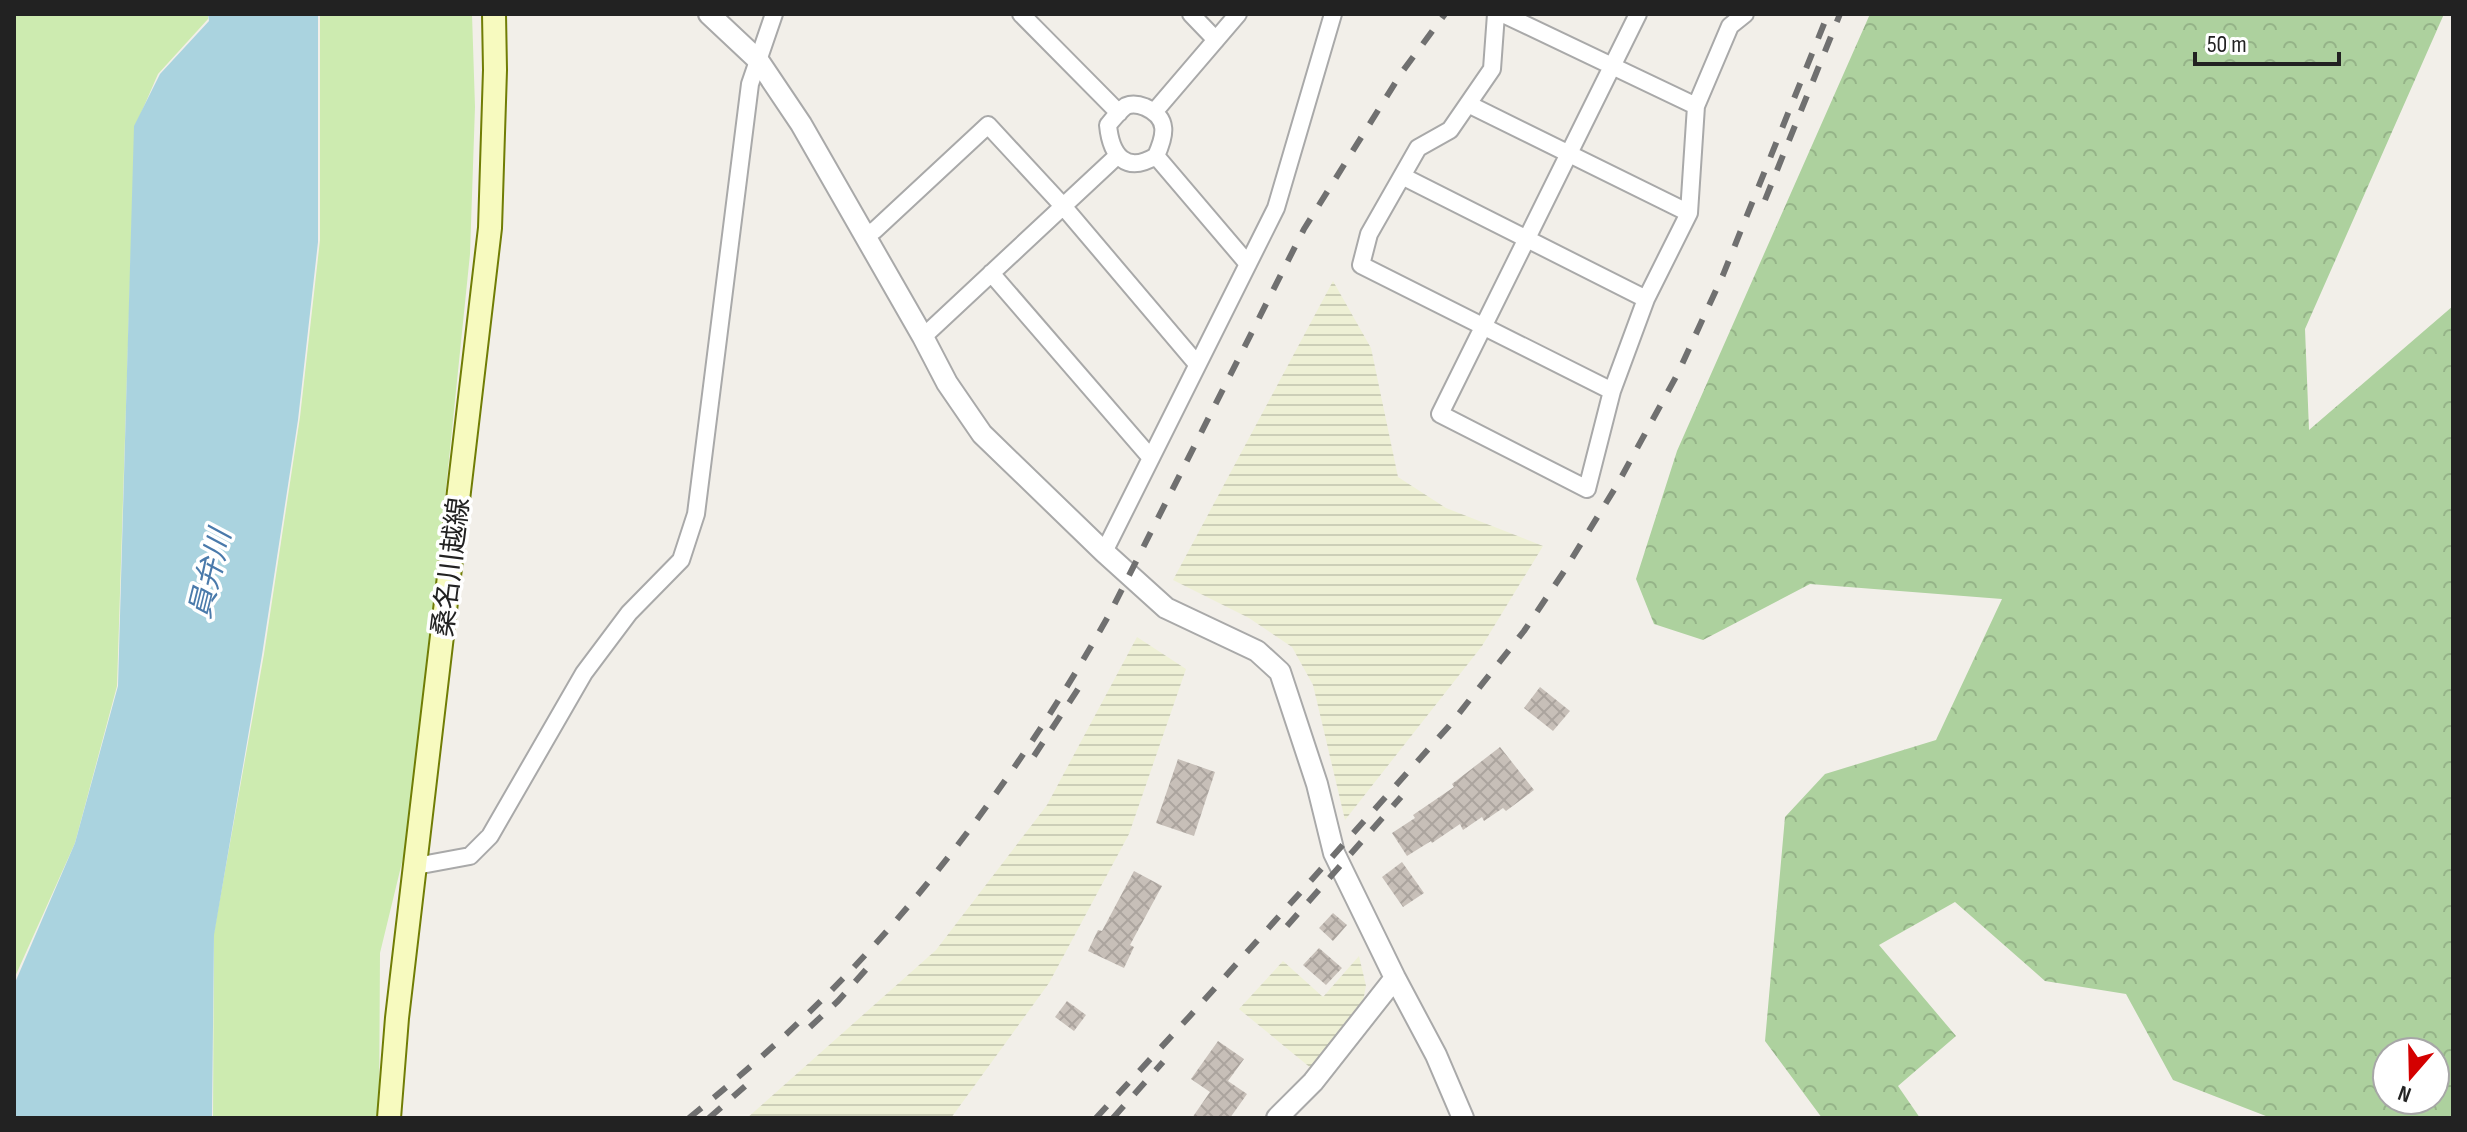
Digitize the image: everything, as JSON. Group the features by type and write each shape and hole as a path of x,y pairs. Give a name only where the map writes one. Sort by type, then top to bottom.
{"main road":[{"name":"桑名川越線","path":"389,1118 397,1018 490,228 494,14"}],"street":[{"path":"709,14 758,60 801,124 947,383 982,434 1166,608 1257,651 1280,672 1317,784 1334,853 1436,1055 1463,1118"},
{"path":"416,866 470,856 490,836 584,673 629,613 681,560 696,514 750,84 774,14"},
{"path":"1021,14 1119,113"},
{"path":"1191,14 1216,40"},
{"path":"1155,111 1238,14"},
{"path":"1104,552 1276,208 1333,14"},
{"path":"1496,14 1492,69 1450,130 1418,148 1369,234 1361,265 1612,391"},
{"path":"1503,14 1696,106"},
{"path":"1638,14 1440,414 1587,489 1612,391 1646,299 1689,213 1696,106 1730,26 1745,14"},
{"path":"1138,104 1155,111 1164,126 1164,138 1156,156 1143,164 1127,163 1117,156 1109,144 1108,125 1127,106 1138,104"},
{"path":"1468,104 1689,213"},
{"path":"865,235 875,230 988,125 1063,206 1197,364"},
{"path":"923,337 1117,156"},
{"path":"1156,156 1248,264"},
{"path":"1402,176 1646,299"},
{"path":"991,273 1151,458"},
{"path":"1277,1118 1313,1082 1395,978"}],"green space":[{"path":"14,14 208,14 208,19 158,74 135,127 117,686 75,843 14,979"},
{"path":"320,14 472,14 475,107 470,254 412,821 380,953 379,1118 213,1118 214,932 264,654 300,417 320,240"},
{"path":"1870,14 2444,14 2305,329 2309,430 2453,306 2453,1118 2271,1118 2173,1080 2126,994 2045,981 1955,902 1879,945 1956,1036 1898,1086 1920,1118 1822,1118 1765,1041 1785,817 1825,774 1936,740 2002,599 1810,584 1703,640 1654,624 1636,579 1677,451"},
{"path":"1333,281 1371,348 1398,477 1446,508 1543,546 1482,646 1345,820 1313,685 1292,647 1249,618 1173,580"},
{"path":"1137,637 1186,669 1129,834 1049,983 951,1118 747,1118 936,950 1047,805"},
{"path":"1359,956 1366,986 1363,1001 1312,1069 1239,1009 1283,961 1323,997"}],"water":[{"name":"員弁川","path":"208,14 318,14 318,242 298,420 214,935 212,1118 14,1118 14,985 75,843 118,686 134,126 160,74 209,21"}],"building":[{"path":"1540,687 1570,711 1553,731 1524,708"},
{"path":"1500,747 1534,790 1506,811 1503,808 1484,821 1482,817 1463,830 1460,824 1407,856 1392,833 1454,787 1452,784"},
{"path":"1178,759 1215,772 1194,836 1156,823"},
{"path":"1402,862 1424,893 1403,907 1382,877"},
{"path":"1134,871 1162,886 1130,945 1134,947 1124,968 1088,951"},
{"path":"1333,913 1347,925 1333,941 1319,928"},
{"path":"1319,948 1342,968 1326,985 1303,965"},
{"path":"1067,1001 1086,1015 1074,1031 1055,1017"},
{"path":"1218,1041 1244,1059 1228,1081 1247,1094 1230,1118 1192,1118 1210,1092 1191,1079"}],"railway":[{"path":"689,1118 772,1047 844,978 929,881 1008,777 1110,613 1304,229 1402,72 1445,14"},
{"path":"1096,1118 1449,726 1524,631 1563,573 1617,485 1677,375 1723,275 1828,14"},
{"path":"1765,200 1840,14"},
{"path":"1034,756 1082,683"},
{"path":"1287,926 1401,797"},
{"path":"810,1027 871,964"},
{"path":"1113,1118 1163,1062"},
{"path":"709,1118 751,1081"}]}
